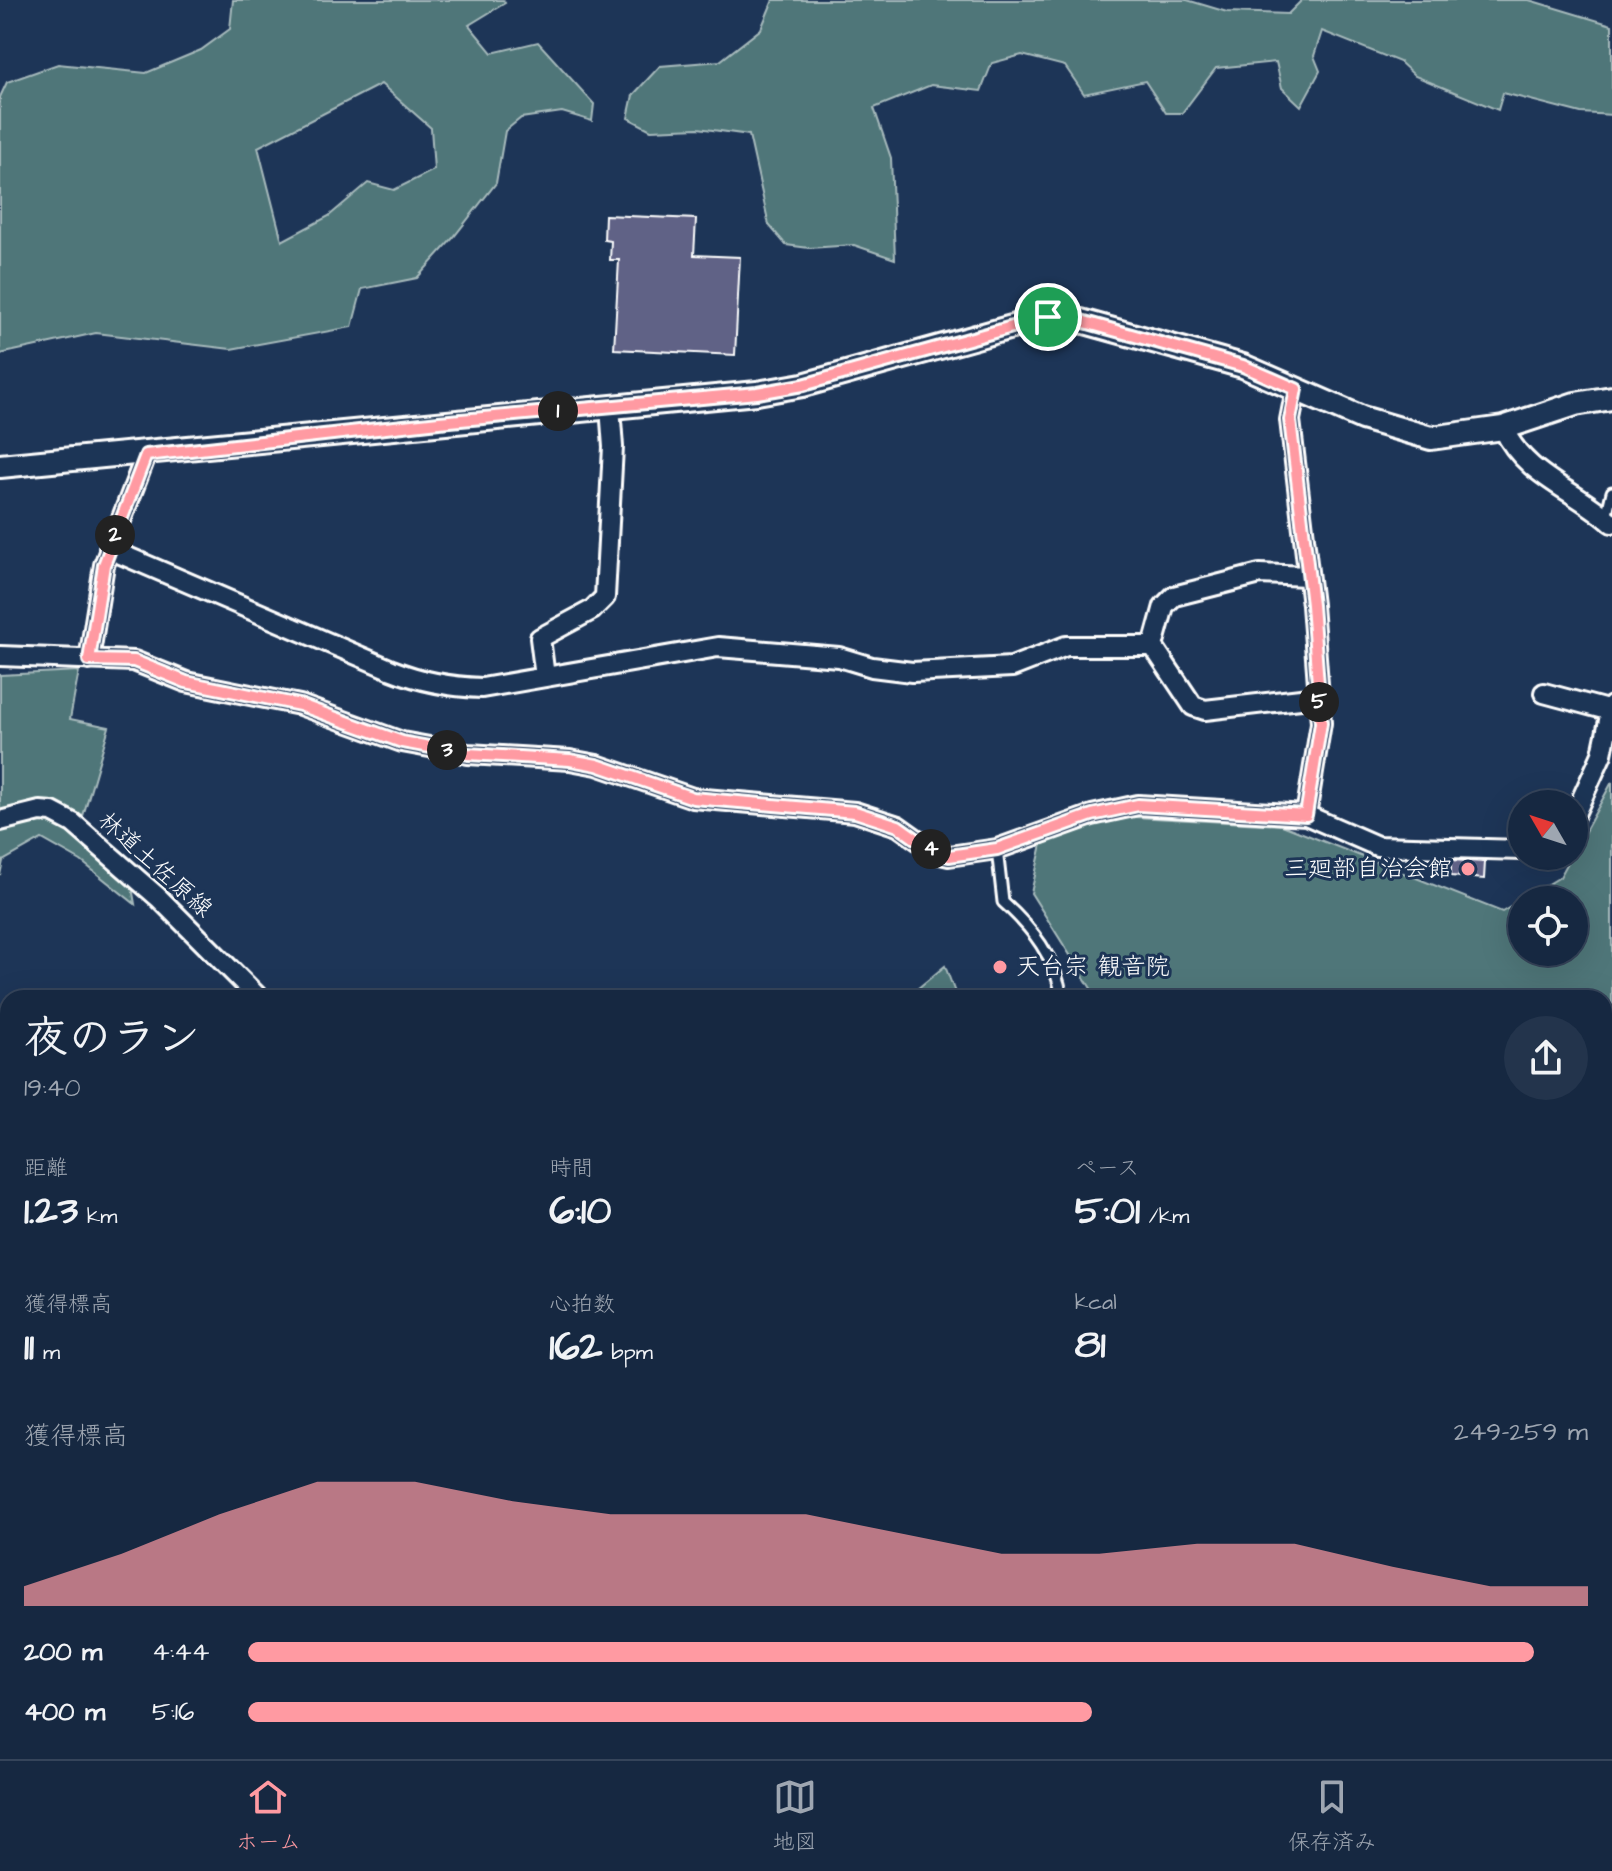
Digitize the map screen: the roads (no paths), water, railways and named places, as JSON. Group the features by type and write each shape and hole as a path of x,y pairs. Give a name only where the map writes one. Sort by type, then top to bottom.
{"street":[{"path":"0,466 146,455 757,393 803,385 1048,317 1081,321 1243,366 1400,432 1431,438 1503,428 1575,404 1612,398"},
{"path":"1296,389 1290,420 1321,723 1306,815"},
{"path":"545,677 540,638 592,610 605,597 611,507 610,407"},
{"path":"1503,428 1524,462 1584,499 1609,520"},
{"path":"89,660 109,549 146,455"},
{"path":"109,549 423,682 482,688 718,647 839,657 872,667 912,672 1012,667 1066,646 1153,646"},
{"path":"1307,576 1260,574 1174,596 1164,606 1153,646 1193,706 1205,710 1318,697"},
{"path":"0,656 134,661 186,682 300,705 402,742 468,754 570,760 597,765 693,798 855,812 898,826 936,853 949,856 997,849 1092,815 1138,805 1306,815 1377,846 1508,850"},
{"path":"1544,693 1611,708 1607,755 1588,790"},
{"name":"林道土佐原線","path":"0,821 40,811 52,812 73,823 159,898 251,990"}],"lane":[{"path":"1609,520 1612,492"},
{"path":"997,849 1003,902 1032,927 1060,981 1061,990"}],"place":[{"name":"三廻部自治会館","path":"1468,869"},
{"name":"天台宗 観音院","path":"1000,967"}]}
